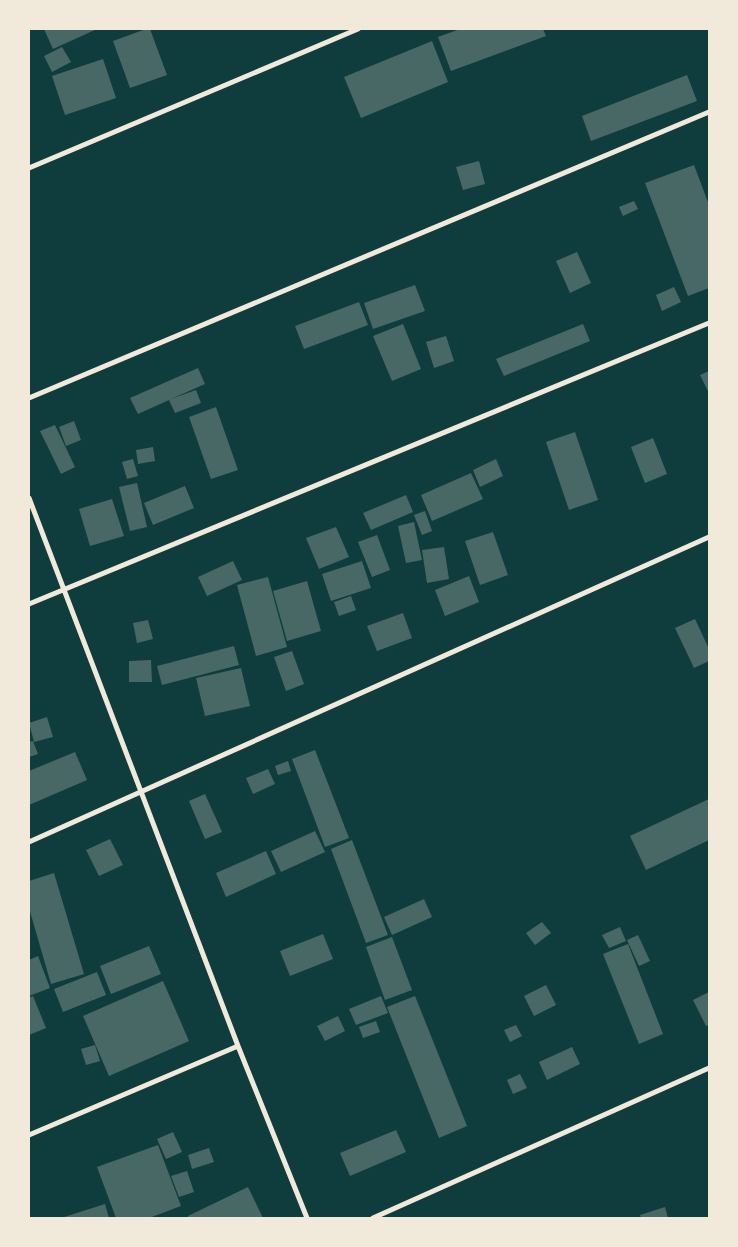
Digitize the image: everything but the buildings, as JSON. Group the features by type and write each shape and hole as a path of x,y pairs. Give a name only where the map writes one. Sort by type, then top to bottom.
{"street":[{"path":"29,168 358,29"},
{"path":"29,398 709,112"},
{"path":"29,604 709,323"},
{"path":"29,498 65,588 140,791 238,1046 307,1218"},
{"path":"29,842 709,536"},
{"path":"29,1135 238,1046"},
{"path":"373,1218 709,1068"}]}
